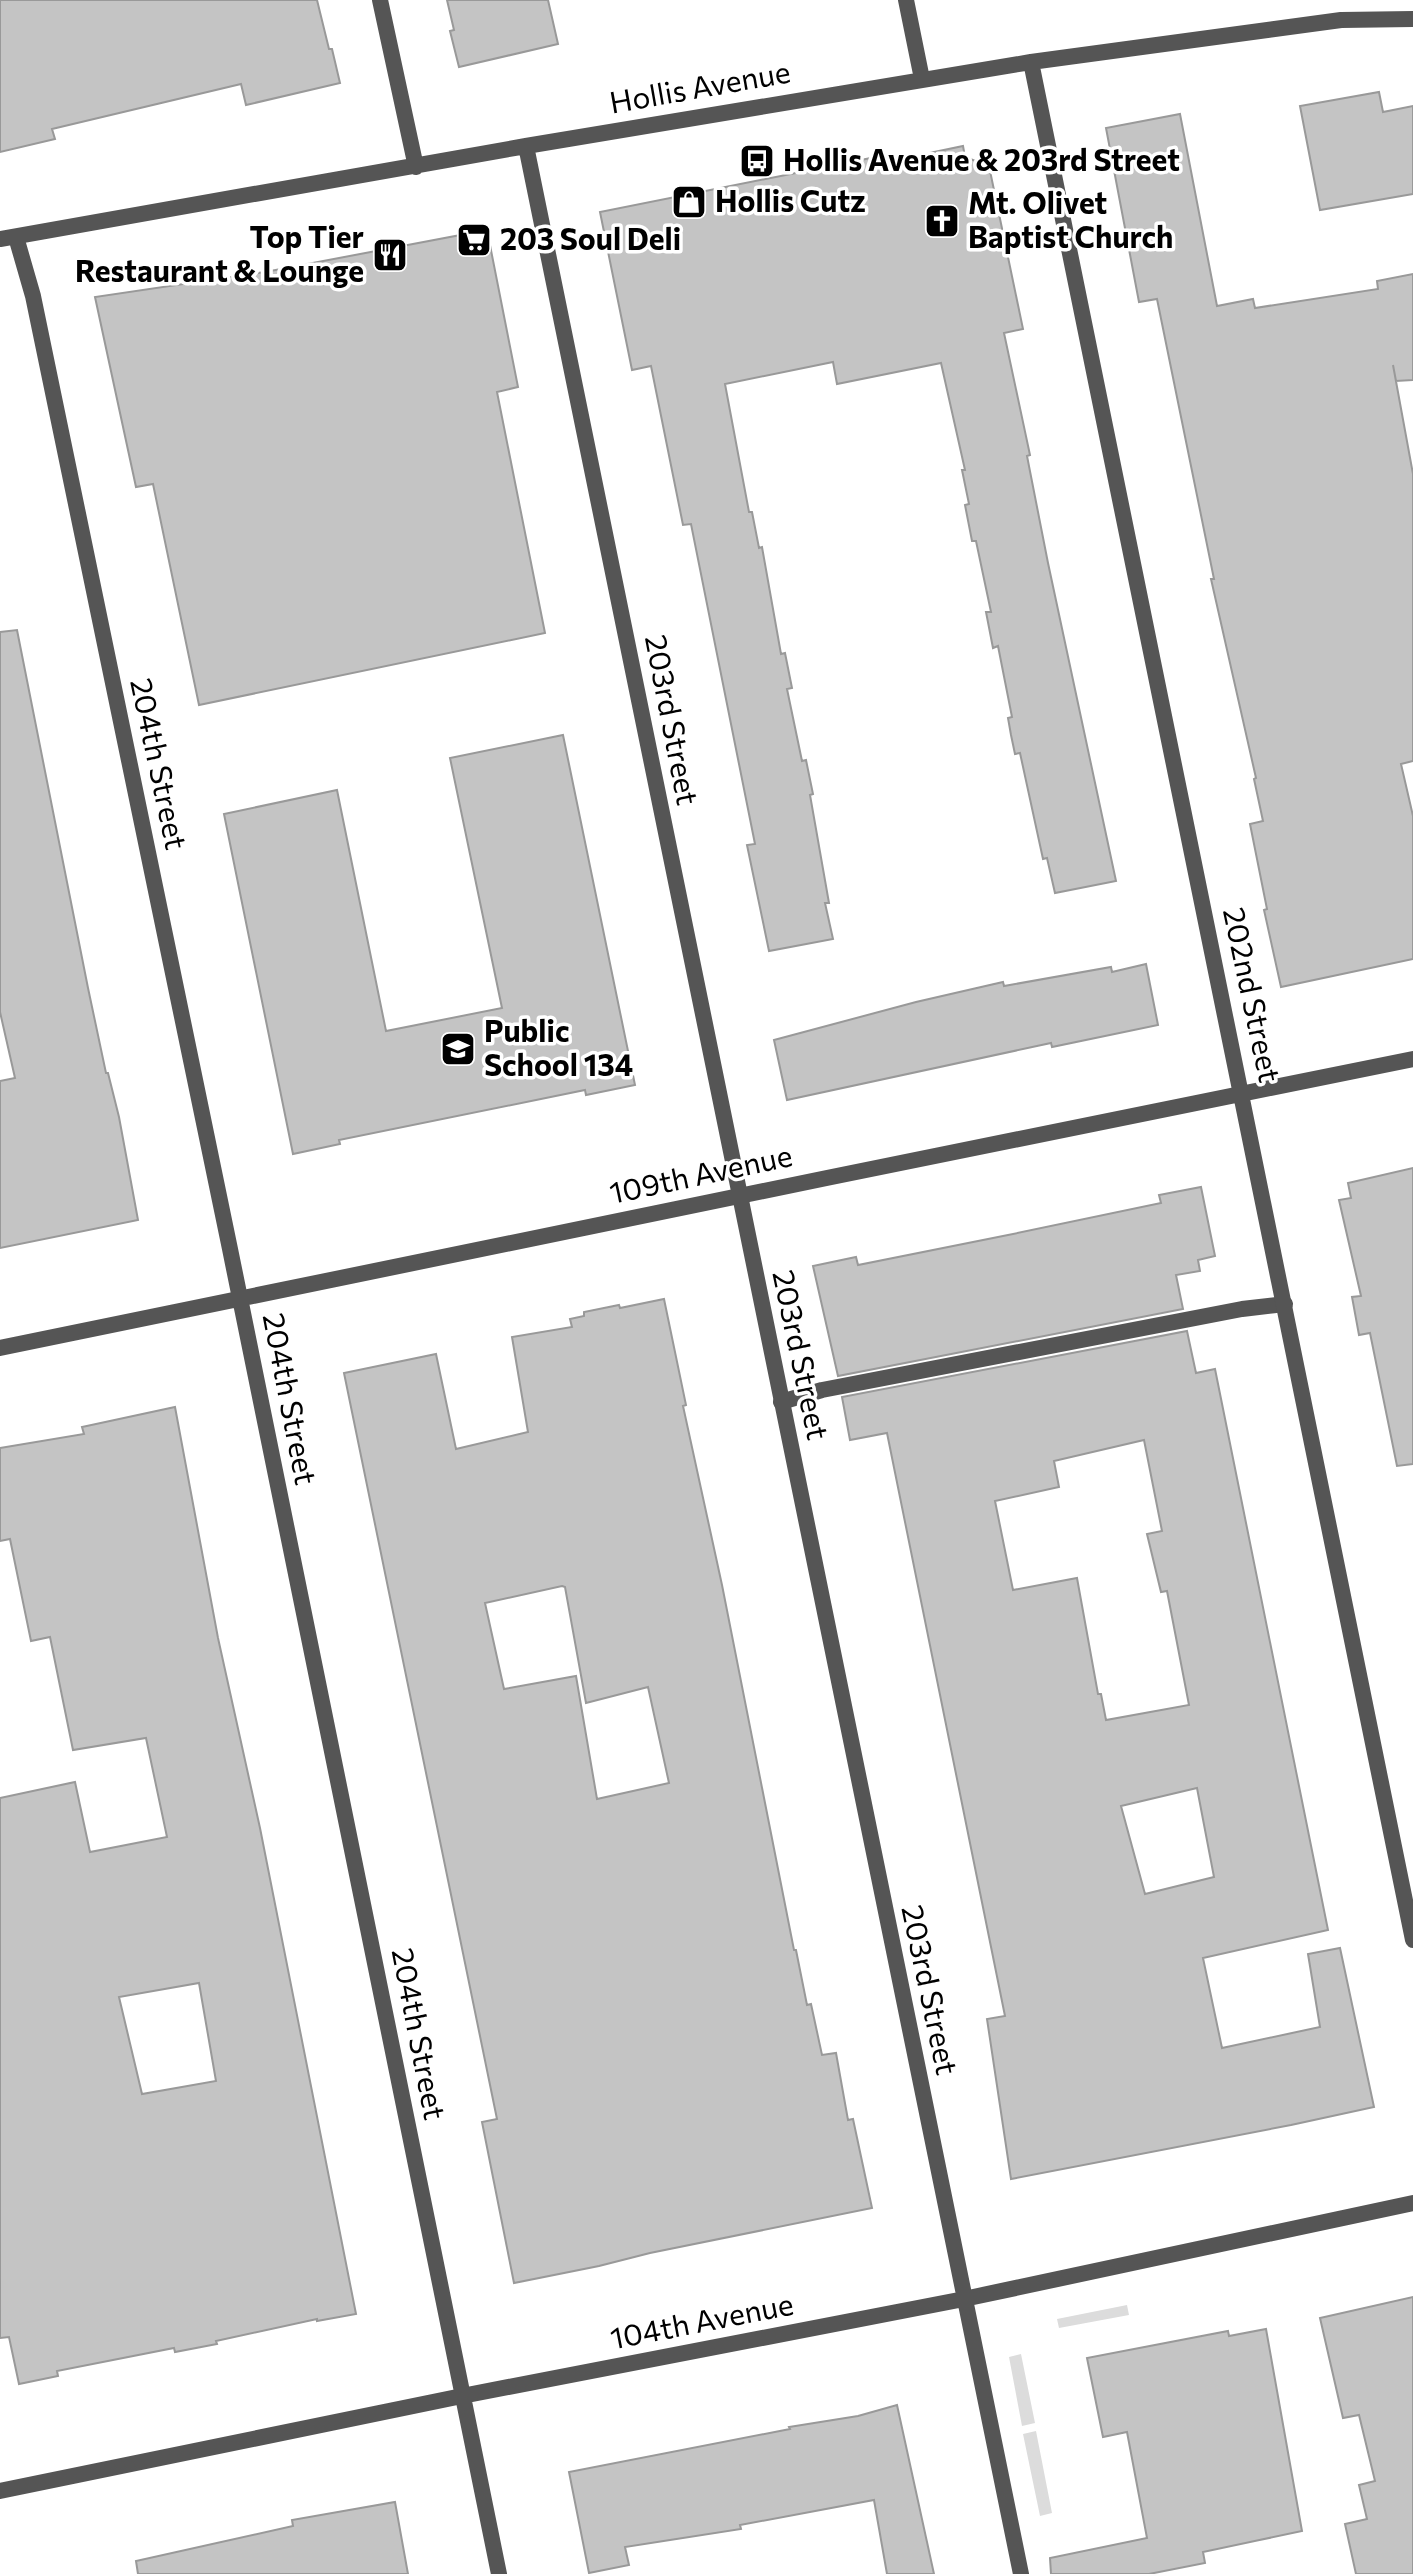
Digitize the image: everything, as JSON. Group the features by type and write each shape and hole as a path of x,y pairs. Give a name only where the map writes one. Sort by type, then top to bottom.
{"street":[{"path":"380,0 416,167"},
{"path":"906,0 922,79"},
{"name":"Hollis Avenue","path":"8,238 526,146 1031,62 1341,20 1413,19"},
{"name":"202nd Street","path":"1031,62 1413,1940"},
{"name":"203rd Street","path":"526,146 1021,2574"},
{"name":"204th Street","path":"8,238 33,296 499,2574"},
{"name":"109th Avenue","path":"0,1348 1413,1059"},
{"path":"781,1402 822,1390 1242,1309 1285,1304"},
{"name":"104th Avenue","path":"0,2491 462,2396 964,2299 1413,2203"}],"shaded area":[{"path":"1127,2305 1129,2315 1059,2328 1057,2319"},
{"path":"1021,2354 1035,2423 1022,2426 1009,2357"},
{"path":"1036,2431 1052,2513 1040,2516 1023,2434"}],"building":[{"path":"0,0 317,0 340,83 246,105 241,84 52,129 55,139 0,152"},
{"path":"447,0 548,0 558,44 459,67 450,31 454,30"},
{"path":"1379,92 1383,112 1413,106 1413,194 1320,210 1300,106"},
{"path":"1180,114 1217,306 1253,299 1255,308 1378,289 1377,281 1413,274 1413,380 1396,381 1393,365 1413,474 1413,761 1401,764 1413,816 1413,959 1281,987 1250,824 1263,821 1256,778 1211,579 1214,579 1157,299 1139,302 1106,128"},
{"path":"963,146 965,157 989,166 1023,329 1004,333 1030,455 1027,456 1048,563 1116,881 1055,893 1047,858 1043,859 1020,753 1015,754 1008,718 1012,717 998,646 993,648 986,612 991,612 976,541 972,541 965,505 969,504 962,470 965,470 941,363 837,384 833,362 725,384 749,512 752,512 759,548 762,547 781,654 785,653 792,688 787,689 802,761 806,760 813,794 810,795 833,939 769,951 747,845 755,844 691,524 683,525 651,366 632,370 600,212 871,158 872,165"},
{"path":"487,230 518,387 497,392 545,633 199,705 153,484 136,487 95,297 265,272"},
{"path":"17,630 138,1220 0,1248 0,1081 15,1078 0,1012 0,632"},
{"path":"563,735 635,1085 586,1095 585,1090 339,1140 340,1144 293,1154 224,814 337,790 386,1031 502,1008 450,758"},
{"path":"1146,964 1158,1025 1052,1047 1051,1043 787,1100 774,1040 1003,982 1004,986 1111,967 1112,972"},
{"path":"1413,1168 1413,1464 1397,1466 1370,1333 1359,1335 1352,1297 1361,1296 1339,1200 1351,1198 1348,1183"},
{"path":"1201,1187 1215,1256 1198,1260 1200,1271 1176,1275 1183,1309 838,1376 813,1266 856,1257 858,1265 1008,1235 1161,1203 1159,1195"},
{"path":"664,1299 794,1950 807,2005 811,2004 822,2055 836,2053 848,2120 853,2119 872,2208 514,2283 482,2122 497,2119 344,1373 436,1354 456,1449 528,1432 512,1337 572,1327 570,1319 584,1316 584,1312 619,1305 620,1308","holes":["565,1587 586,1703 648,1687 669,1783 597,1799 576,1676 504,1689 485,1603"]},
{"path":"1187,1331 1196,1373 1215,1369 1328,1930 1203,1958 1222,2048 1320,2027 1308,1954 1340,1948 1374,2107 1011,2179 987,2019 1005,2016 887,1433 850,1440 842,1397","holes":["1144,1440 1162,1531 1147,1534 1161,1592 1167,1591 1189,1705 1106,1720 1101,1694 1098,1694 1077,1578 1013,1590 995,1501 1059,1487 1054,1461","1197,1788 1214,1877 1145,1894 1121,1806"]},
{"path":"175,1407 218,1638 260,1828 356,2314 317,2319 216,2341 217,2344 175,2352 174,2348 57,2371 58,2376 19,2384 9,2337 0,2338 0,1798 75,1782 90,1852 167,1837 146,1738 73,1750 50,1637 31,1641 10,1539 0,1541 0,1448 84,1434 82,1427","holes":["199,1983 216,2081 142,2094 119,1997"]},
{"path":"1413,2297 1413,2574 1356,2574 1345,2524 1367,2519 1359,2485 1375,2481 1359,2415 1343,2418 1320,2318"},
{"path":"1266,2329 1302,2531 1203,2552 1205,2563 1149,2574 1051,2574 1050,2558 1147,2538 1127,2432 1103,2437 1087,2358 1228,2331 1229,2336"},
{"path":"897,2405 934,2574 887,2574 874,2500 740,2525 741,2529 625,2547 629,2565 589,2573 569,2472 858,2416"},
{"path":"395,2502 408,2574 138,2574 136,2561 293,2526 292,2520"}],"place":[{"name":"Hollis Avenue & 203rd Street","path":"757,161"},
{"name":"Hollis Cutz","path":"689,202"},
{"name":"Mt. Olivet Baptist Church","path":"942,221"},
{"name":"203 Soul Deli","path":"474,240"},
{"name":"Top Tier Restaurant & Lounge","path":"390,255"},
{"name":"Public School 134","path":"458,1049"}]}
